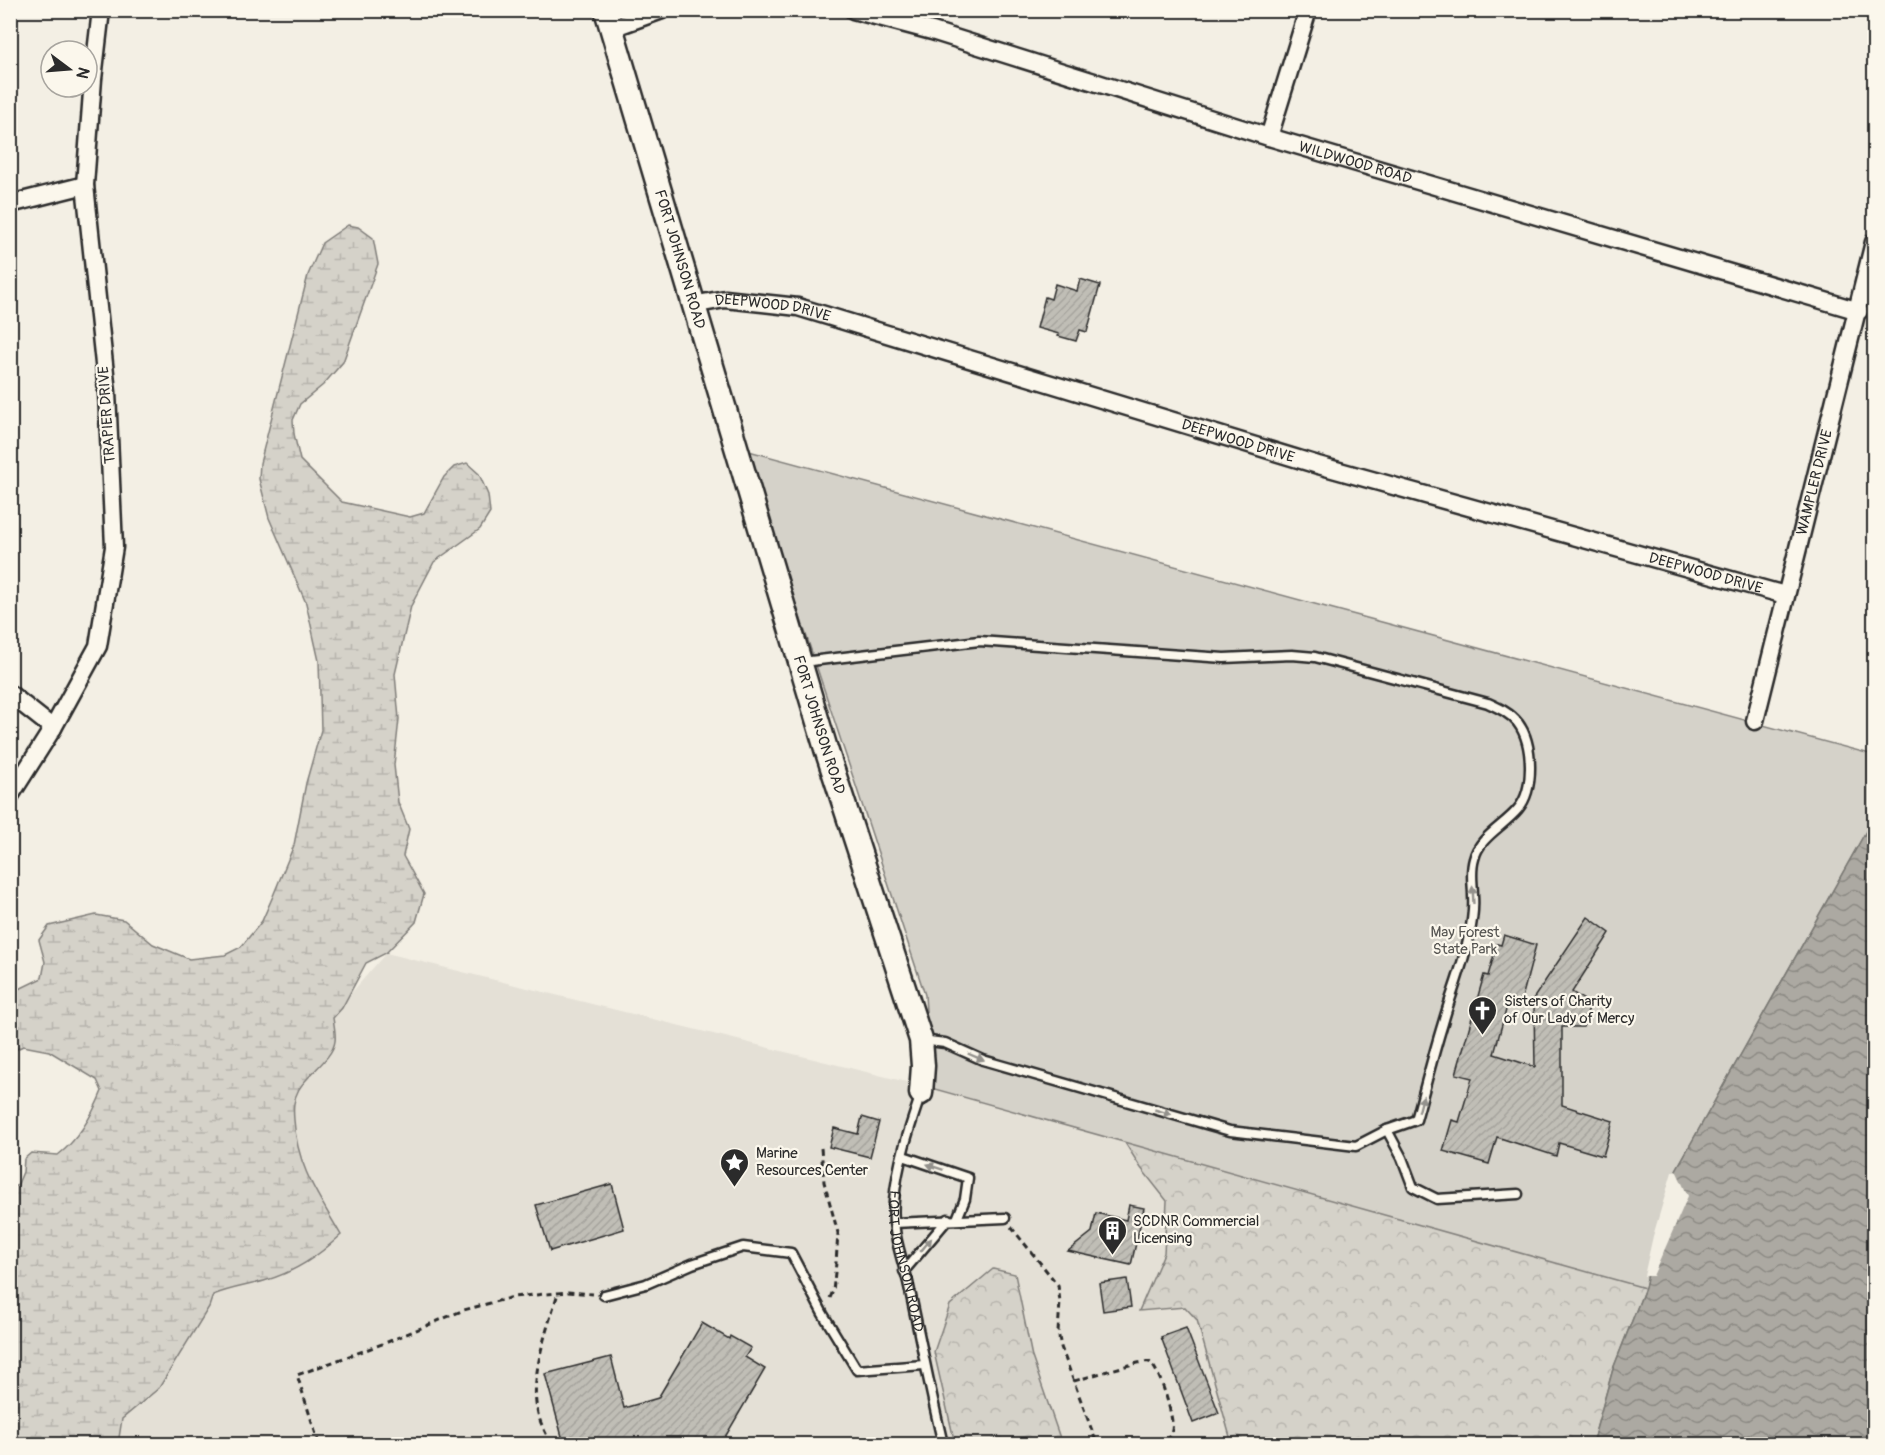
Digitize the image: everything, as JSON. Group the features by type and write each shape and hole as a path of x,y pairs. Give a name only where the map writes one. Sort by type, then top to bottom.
{"street":[{"name":"TRAPIER DRIVE","path":"10,796 53,728 98,646 114,547 107,392 85,185 101,10"},
{"path":"609,19 662,10"},
{"name":"WILDWOOD ROAD","path":"853,10 933,32 1269,137 1859,311"},
{"path":"1269,137 1308,10"},
{"name":"FORT JOHNSON ROAD","path":"609,19 800,663 921,1040 923,1066 921,1093"},
{"path":"10,204 85,185"},
{"name":"WAMPLER DRIVE","path":"1755,721 1875,242"},
{"name":"DEEPWOOD DRIVE","path":"692,305 724,299 798,307 1318,465 1785,595"},
{"path":"10,694 53,728"}],"lane":[{"path":"800,663 979,641 1224,658 1292,655 1315,657 1498,707 1510,715 1523,731 1529,754 1528,787 1525,799 1519,808 1487,838 1476,853 1471,878 1474,896 1469,936 1416,1120 1387,1130 1356,1146 1230,1131 983,1060 945,1043 921,1040"},
{"name":"FORT JOHNSON ROAD","path":"921,1093 903,1156 894,1203 894,1237 904,1271 943,1444"},
{"path":"1387,1130 1402,1158 1413,1187 1421,1191 1437,1198 1518,1194"},
{"path":"903,1156 969,1178 965,1199 953,1219 904,1271"},
{"path":"894,1223 1005,1218"},
{"path":"604,1295 646,1284 692,1264 743,1247 791,1254 857,1370 924,1365"}],"path":[{"path":"821,1148 820,1162 824,1182 838,1233 833,1291 824,1314"},
{"path":"1005,1218 1058,1285 1060,1302 1058,1332 1097,1444"},
{"path":"319,1444 297,1375 385,1343 464,1310 513,1297 558,1293 604,1295"},
{"path":"551,1444 537,1409 536,1392 539,1362 558,1293"},
{"path":"1074,1381 1127,1367 1137,1362 1148,1361 1155,1366 1172,1416 1173,1429 1169,1438 1156,1444"}],"shaded area":[{"name":"Marine Resources Center","path":"386,953 931,1088 1645,1288 1613,1369 1592,1444 11,1444 11,1385"}],"green space":[{"path":"348,225 358,227 373,238 378,264 343,362 323,385 300,404 293,420 300,460 342,502 410,517 424,513 444,477 454,467 467,463 479,474 488,495 490,513 480,529 434,562 411,606 395,674 399,719 394,765 398,802 409,829 403,856 424,894 416,922 386,953 366,963 342,1008 333,1018 335,1041 330,1054 303,1083 295,1100 294,1112 299,1152 310,1180 341,1235 314,1257 286,1273 213,1295 209,1307 159,1388 122,1419 118,1444 11,1444 11,1186 17,1186 23,1172 24,1159 31,1153 58,1155 66,1149 89,1118 102,1091 97,1080 49,1051 23,1046 11,1052 11,993 42,978 45,962 39,940 49,926 96,915 124,920 153,944 189,959 225,955 241,947 262,921 273,896 294,845 306,783 321,730 319,661 306,603 269,518 259,479 260,463 308,275 322,243"},
{"name":"May Forest State Park","path":"745,450 1874,755 1874,817 1676,1170 1656,1237 1645,1288 931,1088 925,995"},
{"path":"1115,1127 1555,1240 1645,1288 1613,1369 1592,1444 1232,1444 1197,1320 1185,1307 1139,1311 1164,1253 1167,1201 1141,1168"},
{"path":"993,1269 1015,1274 1032,1357 1062,1444 955,1444 934,1352 950,1305"}],"water":[{"path":"1874,817 1874,1444 1592,1444 1613,1369 1645,1288 1656,1237 1676,1170"}],"pier":[{"path":"1676,1170 1688,1196 1653,1276 1644,1276 1672,1172"}],"building":[{"path":"1080,279 1100,285 1087,332 1080,330 1076,341 1037,328 1045,297 1051,299 1055,284 1077,291"},
{"name":"Sisters of Charity of Our Lady of Mercy","path":"1588,917 1610,933 1572,992 1590,1004 1583,1027 1562,1027 1562,1105 1613,1121 1603,1156 1559,1143 1556,1156 1497,1137 1489,1164 1443,1151 1452,1120 1459,1122 1472,1078 1456,1074 1484,975 1488,976 1497,944 1501,945 1504,935 1536,945 1521,1002 1509,999 1494,1054 1535,1067 1534,1006 1529,1005"},
{"path":"862,1117 879,1122 870,1157 829,1147 834,1128 858,1134"},
{"path":"612,1184 624,1229 550,1251 536,1205"},
{"name":"SCDNR Commercial Licensing","path":"1129,1205 1144,1208 1131,1265 1068,1251 1092,1232 1096,1213 1126,1220"},
{"path":"1127,1279 1131,1307 1103,1311 1099,1283"},
{"path":"702,1323 729,1339 730,1336 751,1348 745,1357 765,1369 721,1444 564,1444 545,1374 611,1357 624,1408 658,1398"},
{"path":"1186,1328 1219,1413 1193,1423 1161,1337"}],"place":[{"name":"Sisters of Charity of Our Lady of Mercy","path":"1483,1036"},
{"name":"Marine Resources Center","path":"735,1188"},
{"name":"SCDNR Commercial Licensing","path":"1112,1256"}]}
